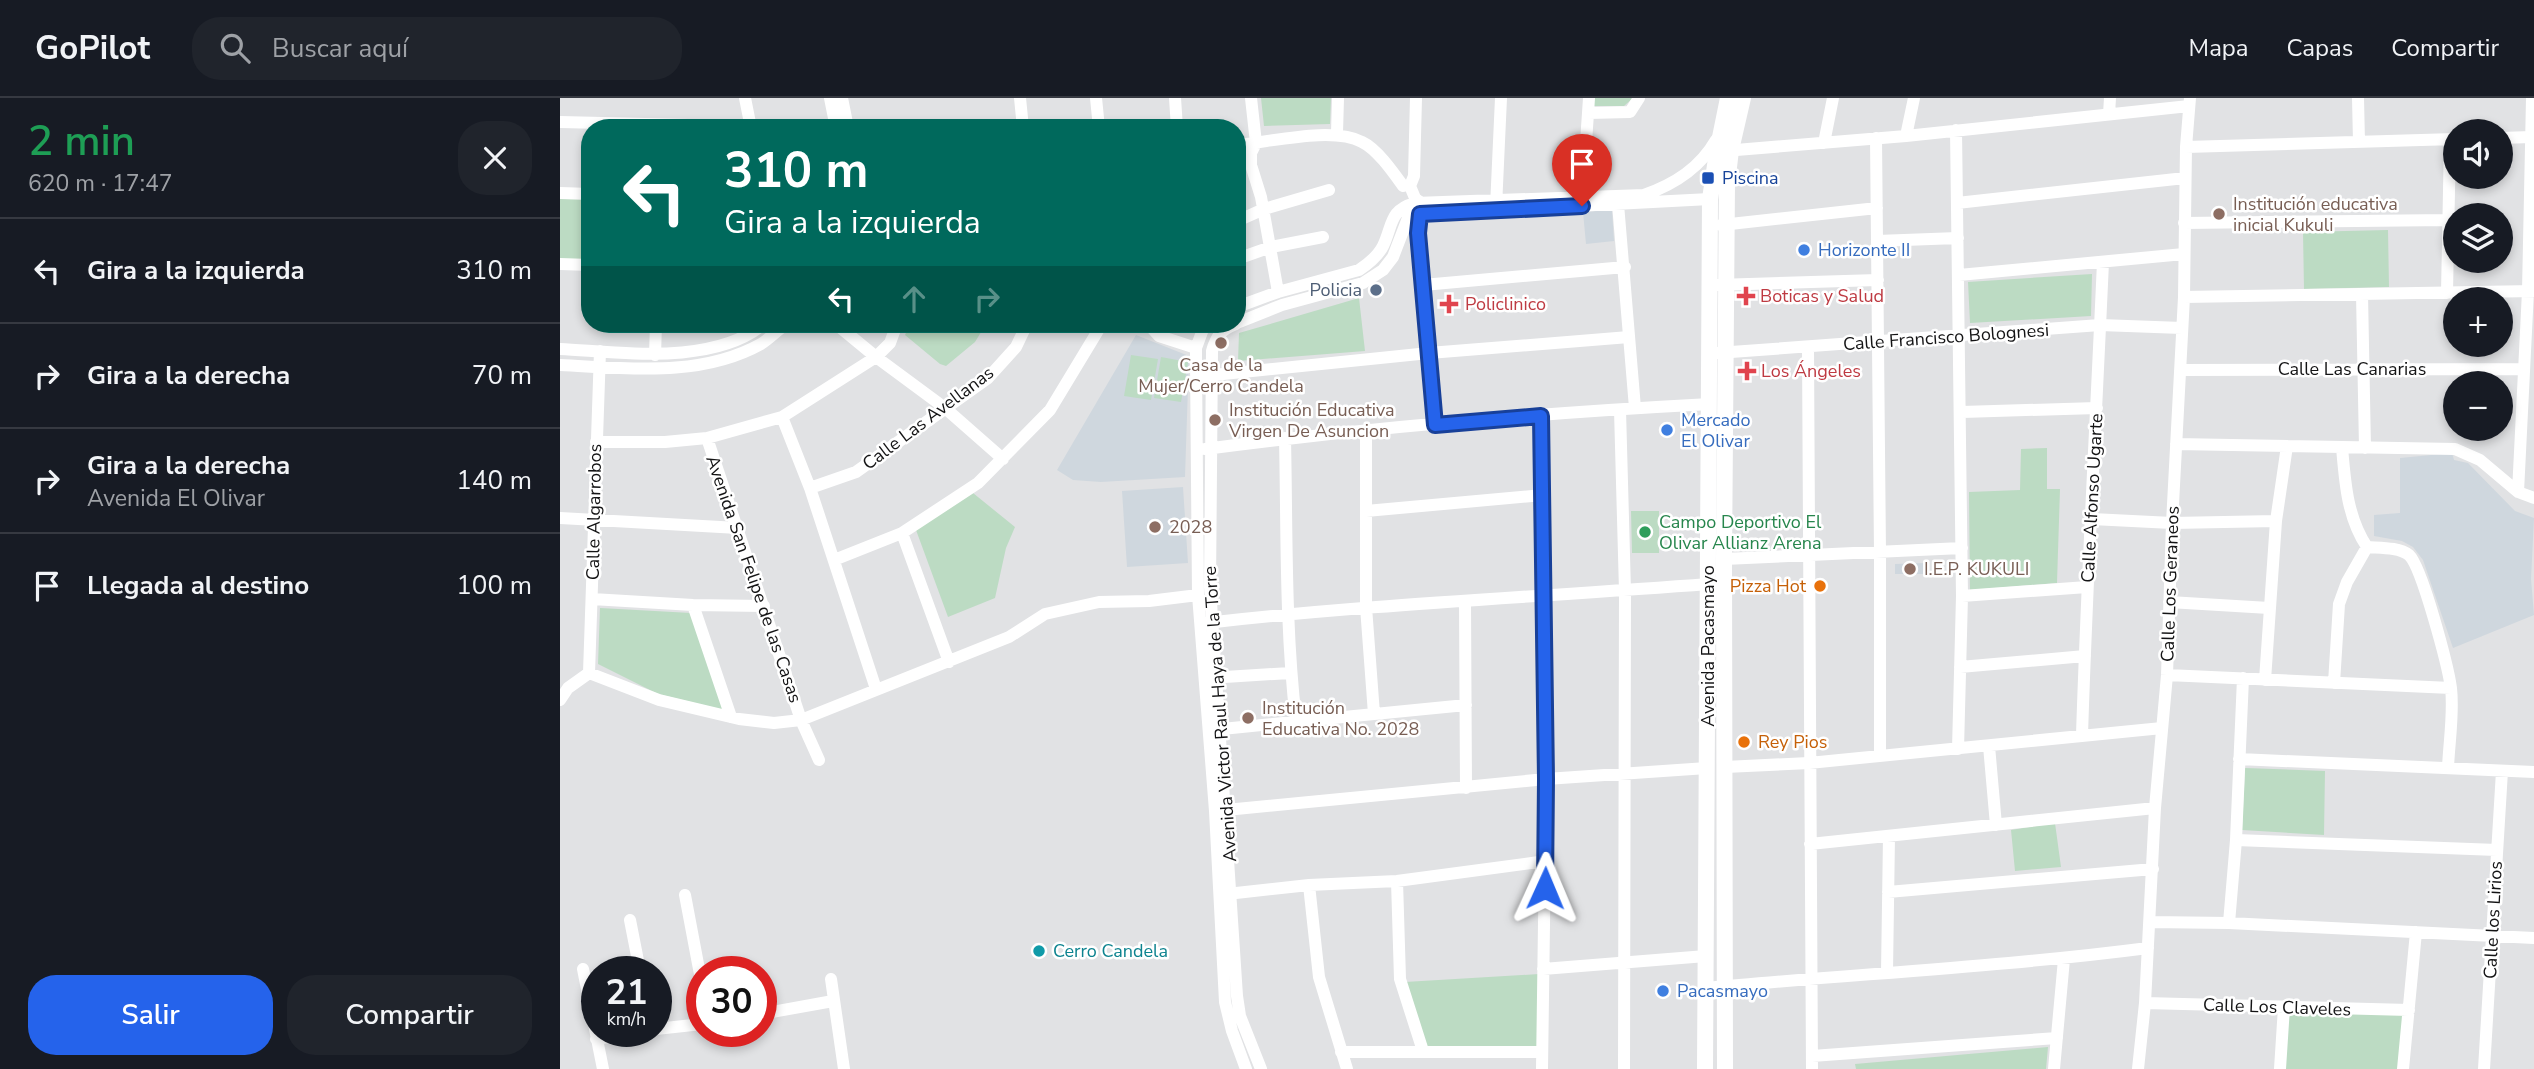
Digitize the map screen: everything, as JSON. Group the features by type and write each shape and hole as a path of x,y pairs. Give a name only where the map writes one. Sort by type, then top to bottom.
{"main road":[{"name":"Avenida Pacasmayo","path":"1724,151 1721,133 1728,98"},
{"name":"Avenida Pacasmayo","path":"1725,1069 1724,559 1718,353 1719,225 1710,199 1743,98"},
{"path":"1719,225 1727,184 1724,151"},
{"name":"Avenida Pacasmayo","path":"1705,1069 1710,404 1718,353"}],"street":[{"path":"745,98 750,119"},
{"path":"830,98 834,119"},
{"path":"842,98 846,119"},
{"path":"1020,98 1022,119"},
{"path":"1096,98 1098,119"},
{"path":"1175,98 1176,119"},
{"path":"1251,98 1256,143 1251,153 1251,165 1264,209 1278,292"},
{"path":"1338,98 1338,134"},
{"path":"1246,304 1359,270 1370,263 1382,248 1395,214 1409,201 1414,176 1416,98"},
{"path":"1496,205 1501,98"},
{"path":"1582,202 1589,98"},
{"path":"1588,113 1630,112 1639,98"},
{"path":"1824,143 1833,98"},
{"path":"1906,136 1914,98"},
{"path":"2109,114 2110,98"},
{"path":"2358,98 2359,142"},
{"path":"2518,492 2523,369 2531,291 2532,98"},
{"path":"1724,151 1906,136 2109,114 2190,102"},
{"name":"Calle Los Geraneos","path":"2138,1069 2145,1003 2155,808 2167,675 2184,297 2186,147 2190,102"},
{"path":"560,122 581,123"},
{"path":"1956,130 1962,412 1962,596 1958,749"},
{"path":"1409,201 1496,205 1582,202 1644,195 1663,188 1694,167 1710,151 1721,133"},
{"path":"1246,144 1338,134 1363,142 1387,165 1409,201 1418,233 1435,425"},
{"path":"2513,138 2531,137"},
{"path":"1876,138 1880,756"},
{"path":"2186,147 2443,139"},
{"path":"1957,203 2185,178"},
{"path":"1246,216 1329,190"},
{"path":"560,193 581,194"},
{"path":"1582,202 1618,204 1710,199"},
{"name":"Avenida Victor Raul Haya de la Torre","path":"1246,319 1282,304 1363,283 1383,270 1392,257 1409,201"},
{"path":"1618,204 1635,408"},
{"path":"1719,225 1877,208"},
{"path":"2185,223 2443,220"},
{"path":"1246,256 1270,247 1323,237"},
{"path":"1877,241 1958,238"},
{"path":"1959,275 2184,254"},
{"name":"Calle Alfonso Ugarte","path":"2082,735 2103,262"},
{"path":"560,264 581,265"},
{"path":"1423,285 1625,267"},
{"path":"1718,285 1878,280"},
{"path":"2513,291 2531,291"},
{"path":"2184,297 2443,293"},
{"path":"2362,294 2365,448"},
{"name":"Calle Francisco Bolognesi","path":"1718,353 2100,325 2182,327"},
{"path":"655,355 656,333"},
{"path":"560,349 655,355 708,348 747,333"},
{"path":"560,365 655,369 702,365 761,344 775,333"},
{"path":"847,333 945,408 1003,459"},
{"path":"596,442 665,442 706,438 782,417 876,357 890,343 894,333"},
{"name":"Calle Las Avellanas","path":"810,488 856,472 988,378 1016,347 1023,333"},
{"path":"834,560 902,533 978,483 1050,410 1097,333"},
{"path":"1156,333 1196,348"},
{"path":"1202,333 1196,348 1203,376 1429,353 1629,337"},
{"name":"Avenida Victor Raul Haya de la Torre","path":"1221,333 1216,338 1203,376 1203,449 1210,587 1207,623 1215,730 1226,810 1226,894 1237,996 1240,1016 1261,1069"},
{"path":"1808,348 1812,1063 2057,1038"},
{"name":"Calle Algarrobos","path":"589,673 600,351"},
{"name":"Calle Las Canarias","path":"2180,370 2523,369"},
{"path":"1708,584 1366,607 1207,623 1198,595 1203,449 1285,438 1710,404"},
{"path":"1962,412 2097,408"},
{"path":"1620,410 1625,591 1624,1069"},
{"path":"1541,416 1546,779 1542,1069"},
{"path":"782,417 810,488 876,689"},
{"path":"1366,431 1366,607 1374,714"},
{"name":"Avenida San Felipe de las Casas","path":"706,438 801,720 819,760"},
{"path":"1285,438 1290,673 1296,720"},
{"path":"2176,444 2455,449 2480,460 2518,492 2534,498"},
{"path":"2265,680 2276,521 2287,446"},
{"path":"2342,447 2346,493 2360,537 2367,547 2402,551 2411,557 2418,568 2451,688 2448,768"},
{"path":"1366,511 1543,495"},
{"path":"560,518 738,528"},
{"path":"2092,519 2172,523 2276,521"},
{"path":"902,533 949,662"},
{"path":"2334,683 2339,604 2347,582 2367,547"},
{"path":"1724,559 1962,548"},
{"path":"1962,596 2087,587"},
{"path":"560,700 568,688 589,673 659,700 731,717 774,723 801,720 1009,637 1045,614 1099,602 1149,601 1198,595"},
{"path":"592,599 764,606"},
{"path":"1465,602 1466,788"},
{"path":"2169,602 2269,608"},
{"path":"694,605 731,717"},
{"path":"1960,667 2085,656"},
{"path":"1211,678 1290,673"},
{"path":"2167,675 2451,688"},
{"path":"2229,923 2236,840 2243,678"},
{"path":"1246,1069 1225,1002 1226,894 1215,730 1466,705"},
{"path":"1725,767 1809,763 2162,728"},
{"path":"1989,746 1996,825"},
{"path":"2239,758 2534,772"},
{"path":"1226,810 1626,772 1707,768"},
{"name":"Calle los Lirios","path":"2484,1069 2502,771"},
{"path":"1810,844 2155,808"},
{"path":"1887,972 1889,836"},
{"path":"2236,840 2497,850"},
{"path":"1226,894 1309,885 1397,881 1546,861"},
{"path":"1888,892 2153,869"},
{"path":"1397,881 1401,979 1423,1051"},
{"path":"1309,885 1319,977 1347,1069"},
{"path":"685,895 697,956"},
{"path":"630,920 637,956"},
{"path":"2150,922 2229,923 2534,938"},
{"path":"2403,1069 2416,932"},
{"path":"1706,988 1811,977 2064,959 2148,948"},
{"path":"1543,969 1706,956"},
{"path":"2054,1069 2064,959"},
{"path":"831,979 844,1069"},
{"path":"777,1011 833,1001"},
{"name":"Calle Los Claveles","path":"2145,1003 2409,1010"},
{"path":"2280,1069 2284,1007"},
{"path":"598,1047 603,1069"},
{"path":"1341,1052 1542,1052"}],"shaded area":[{"path":"1612,210 1614,241 1586,244 1583,212"},
{"path":"1136,335 1189,356 1185,477 1101,482 1073,480 1057,470"},
{"path":"2452,453 2454,460 2468,463 2515,511 2534,518 2531,579 2534,615 2453,648 2423,560 2413,547 2402,541 2374,536 2374,515 2400,513 2400,458"},
{"name":"2028","path":"1183,487 1188,563 1127,567 1122,491"},
{"name":"I.E.P. KUKULI","path":"1924,563 1924,574 1895,574 1895,564"}],"green space":[{"path":"1261,98 1331,98 1330,124 1264,126"},
{"path":"1594,98 1633,98 1624,106 1594,106"},
{"path":"560,197 581,197 581,261 560,260"},
{"path":"2388,230 2389,287 2304,289 2303,232"},
{"path":"2092,274 2091,316 1970,323 1968,282"},
{"path":"1359,298 1365,351 1238,361 1239,333"},
{"path":"980,333 975,342 946,366 905,335"},
{"path":"1131,355 1158,359 1151,400 1124,396"},
{"path":"1161,357 1188,362 1181,402 1154,398"},
{"path":"2047,448 2047,489 2060,489 2057,583 1970,590 1969,492 2020,490 2021,449"},
{"path":"973,493 1015,527 1006,548 995,598 948,617 916,530"},
{"name":"Campo Deportivo El Olivar Allianz Arena","path":"1631,511 1659,511 1659,553 1632,553"},
{"path":"600,608 691,613 723,710 658,694 598,664"},
{"path":"2245,768 2325,771 2324,835 2242,830"},
{"path":"2055,823 2061,867 2015,871 2011,830"},
{"path":"1539,974 1539,1048 1426,1047 1405,982"},
{"path":"2280,1011 2404,1015 2398,1069 2278,1069"},
{"path":"2048,1047 2046,1069 1856,1069 1855,1064"}],"place":[{"name":"Piscina","path":"1708,178"},
{"name":"Institución educativa inicial Kukuli","path":"2219,214"},
{"name":"Horizonte II","path":"1804,250"},
{"name":"Policia","path":"1376,290"},
{"name":"Boticas y Salud","path":"1746,296"},
{"name":"Policlinico","path":"1449,304"},
{"name":"Casa de la Mujer/Cerro Candela","path":"1221,343"},
{"name":"Los Ángeles","path":"1747,371"},
{"name":"Institución Educativa Virgen De Asuncion","path":"1215,420"},
{"name":"Mercado El Olivar","path":"1667,430"},
{"name":"2028","path":"1155,527"},
{"name":"Campo Deportivo El Olivar Allianz Arena","path":"1645,532"},
{"name":"I.E.P. KUKULI","path":"1910,569"},
{"name":"Pizza Hot","path":"1820,586"},
{"name":"Institución Educativa No. 2028","path":"1248,718"},
{"name":"Rey Pios","path":"1744,742"},
{"name":"Cerro Candela","path":"1039,951"},
{"name":"Pacasmayo","path":"1663,991"}],"route":[{"path":"1545,888 1541,416 1435,425 1418,233 1420,214 1582,206"}]}
